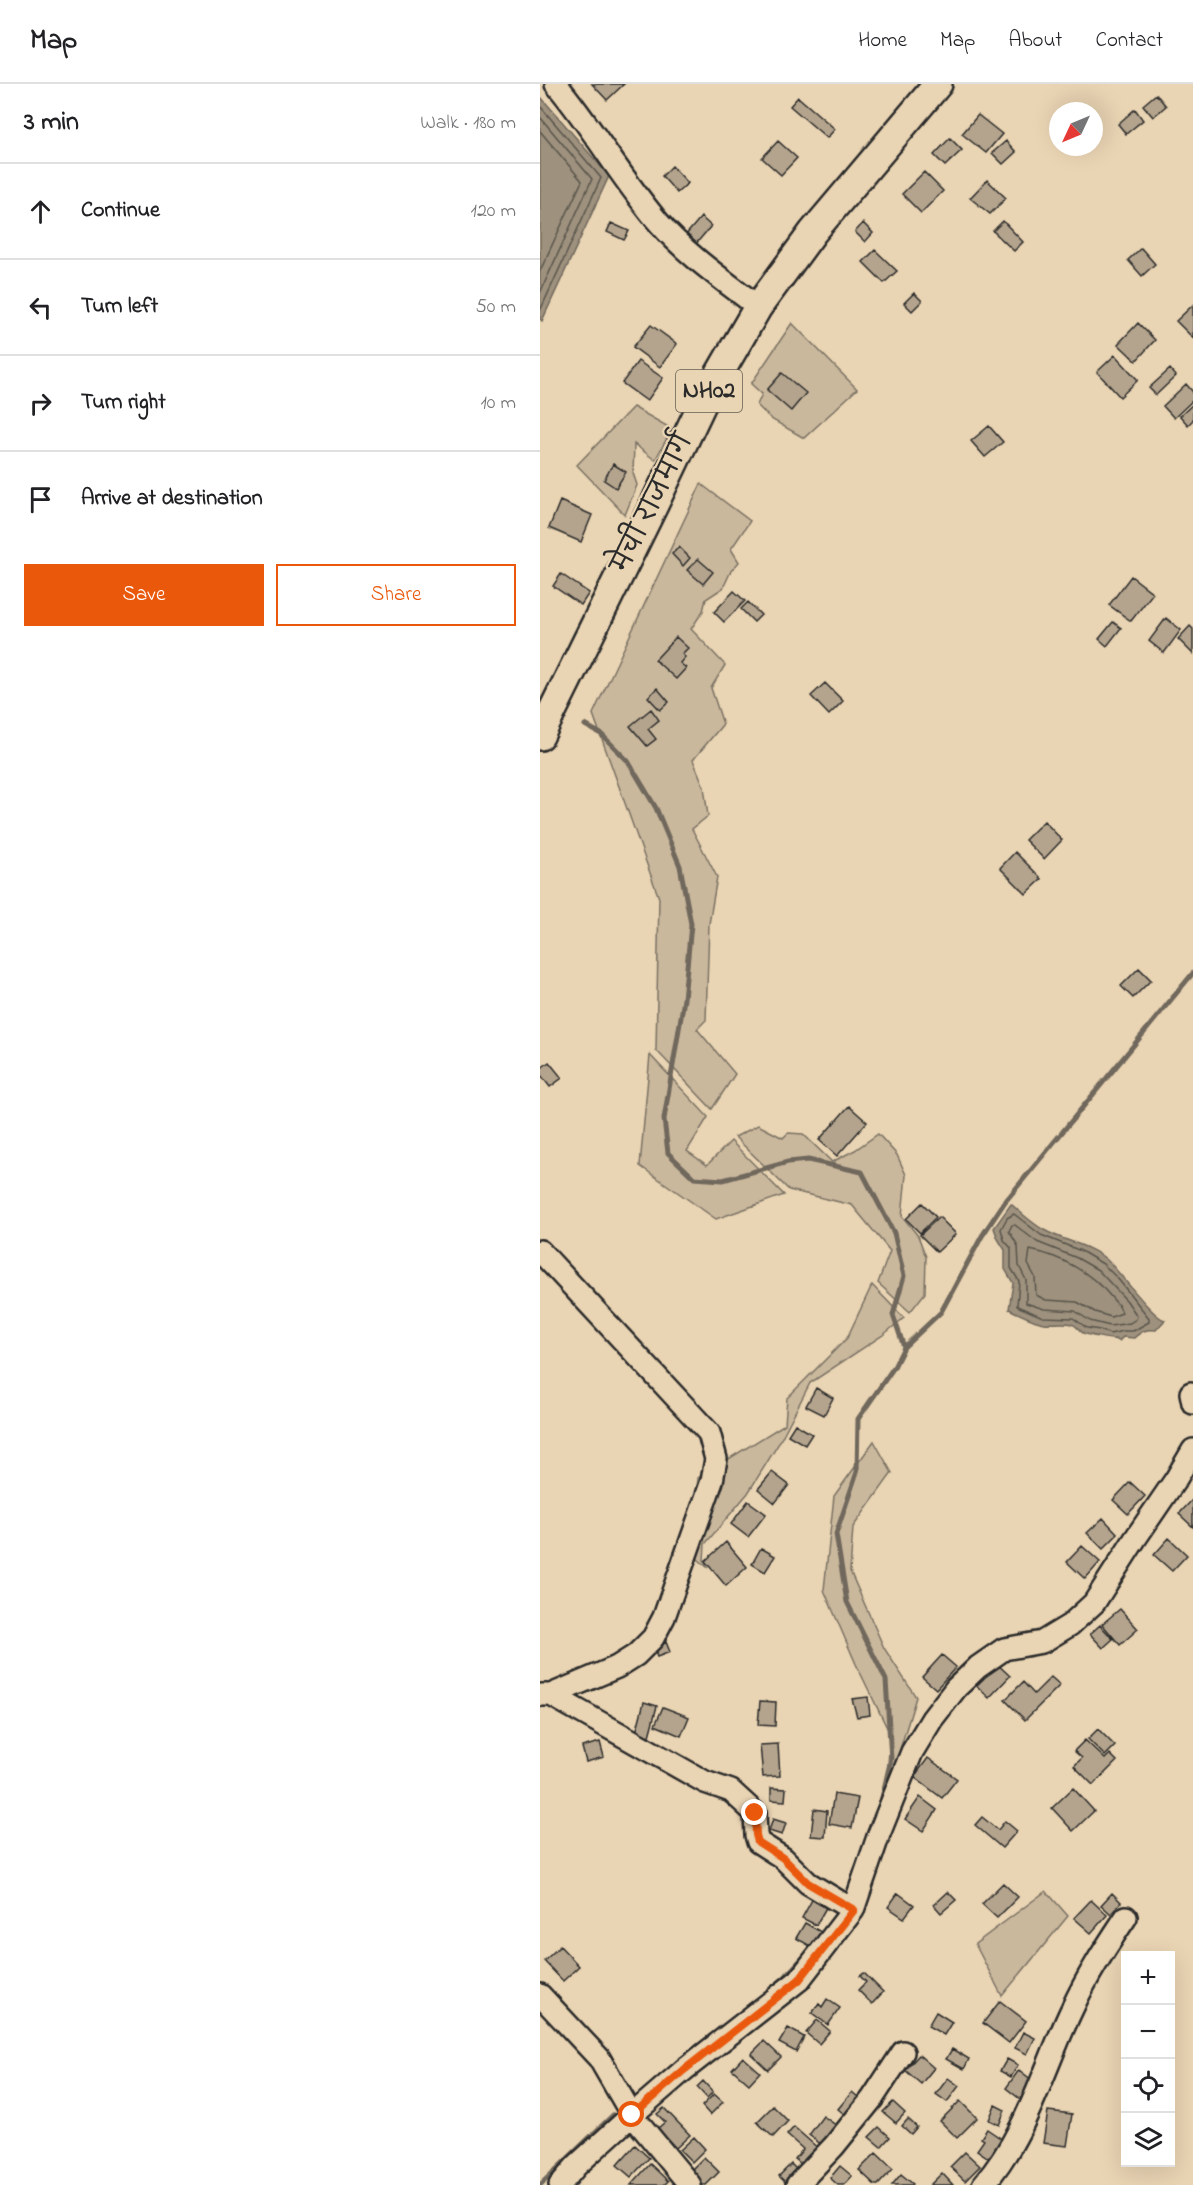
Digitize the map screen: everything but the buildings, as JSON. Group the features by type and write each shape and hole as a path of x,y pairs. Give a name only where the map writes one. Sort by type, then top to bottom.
{"main road":[{"name":"मेची राजमार्ग","path":"540,736 703,402 758,307 813,232 938,84"}],"street":[{"path":"555,84 574,106 661,225 709,268 758,307"},
{"path":"540,1251 710,1433 716,1458 712,1481 664,1617 653,1638 636,1655 617,1667 545,1695"},
{"path":"560,2185 576,2166 684,2070 799,1980 854,1910 879,1834 912,1752 932,1719 956,1688 978,1667 1004,1649 1041,1642 1070,1625 1094,1603 1193,1450"},
{"path":"545,1695 705,1782 731,1791 755,1813 758,1842 783,1858 808,1883 854,1910"},
{"path":"983,2185 1019,2131 1071,2010 1089,1974 1126,1917"},
{"path":"540,1995 599,2058 632,2115 690,2185"},
{"path":"797,2185 834,2146 872,2099 903,2052"}],"shaded area":[{"path":"792,323 857,389 804,438 771,419 757,405 762,394 751,384"},
{"path":"633,407 672,429 655,460 634,444 633,473 637,485 625,515 577,465"},
{"path":"701,484 750,521 731,549 739,562 731,571 723,588 706,599 703,611 691,629 725,665 711,688 723,724 693,760 704,787 708,816 692,829 717,877 709,924 706,1020 697,1029 735,1074 712,1109 656,1050 659,898 593,714"},
{"path":"650,1055 708,1117 687,1151 707,1165 731,1141 784,1195 716,1219 640,1166"},
{"path":"758,1125 783,1138 788,1133 803,1134 832,1162 878,1134 897,1155 906,1175 902,1216 918,1236 926,1257 925,1293 910,1312 878,1283 890,1251 852,1205 789,1190 735,1137"},
{"path":"872,1285 904,1318 883,1335 810,1383 779,1443 748,1493 705,1544 704,1560 708,1568 690,1552 698,1478 785,1424 787,1398 847,1338"},
{"path":"874,1441 892,1473 853,1527 850,1571 884,1648 916,1697 886,1795 890,1734 824,1590 834,1496"},
{"path":"1046,1891 1068,1916 1002,1996 975,1944"}],"water":[{"path":"540,96 609,176 542,321 540,319"},
{"path":"1011,1204 1044,1230 1085,1247 1107,1260 1136,1294 1165,1320 1156,1330 1144,1331 1134,1338 1123,1337 1119,1341 1085,1334 1072,1324 1041,1322 1009,1309 1013,1283 1005,1269 1005,1250 994,1228"}],"waterway":[{"path":"585,725 601,734 628,761 656,808 680,866 691,924 684,999 664,1119 668,1153 694,1178 723,1180 788,1162 808,1160 862,1172 894,1233 904,1276 893,1315 904,1347 894,1367 858,1419 857,1472 836,1534 847,1602 886,1680 891,1759 881,1802"},
{"path":"904,1347 941,1312 982,1236 1004,1203 1193,973"},
{"path":"766,1993 784,1978 808,1952"},
{"path":"540,2185 613,2115"}],"route":[{"path":"632,2115 684,2070 799,1980 854,1910 808,1883 783,1858 764,1848 758,1842 756,1835 755,1813"}]}
